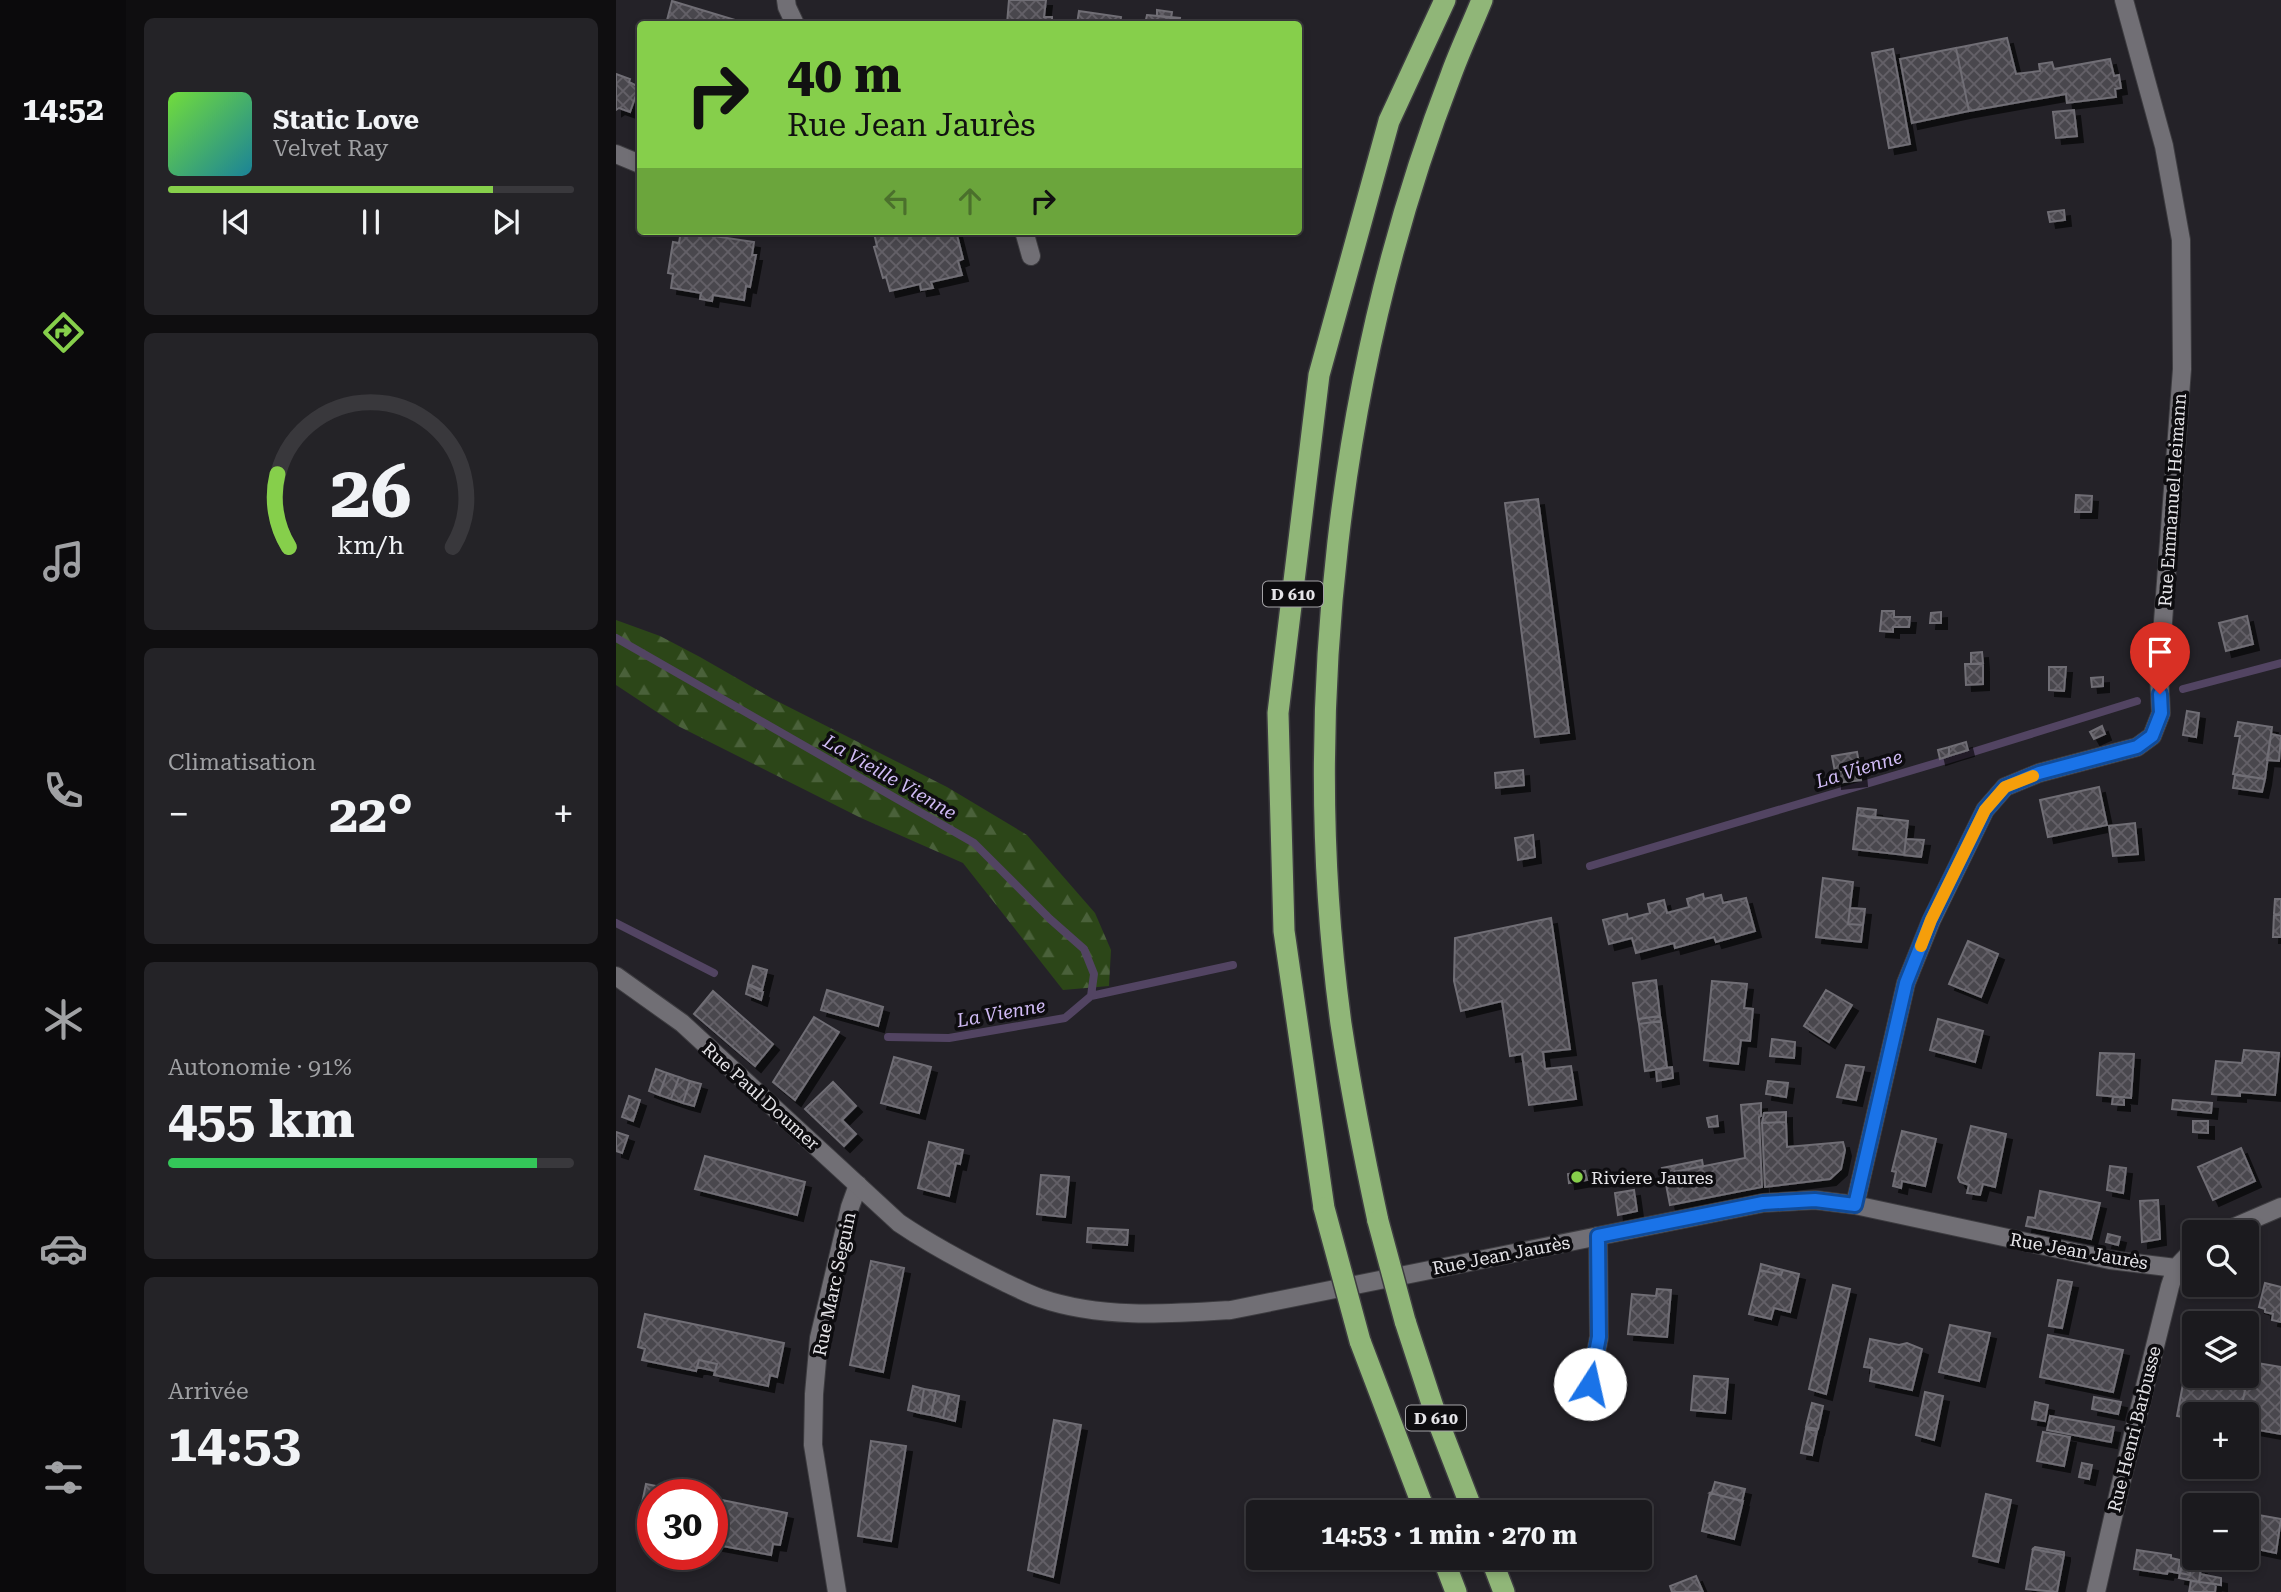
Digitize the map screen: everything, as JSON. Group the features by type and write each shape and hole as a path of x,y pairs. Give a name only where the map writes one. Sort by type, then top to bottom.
{"highway":[{"name":"D 610","path":"1421,1500 1360,1341 1324,1208 1284,931 1278,713 1319,375 1389,121 1445,0"},
{"name":"D 610","path":"1468,1500 1436,1416 1405,1321 1378,1221 1357,1124 1345,1048 1333,939 1326,839 1325,729 1331,620 1342,508 1361,391 1384,288 1417,171 1450,75 1482,0"},
{"path":"1448,1570 1456,1592"},
{"path":"1495,1570 1504,1592"}],"street":[{"path":"786,0 794,21"},
{"name":"Rue Emmanuel Heimann","path":"1855,1205 1906,983 1931,920 1985,810 2005,787 2039,773 2137,747 2152,736 2161,713 2159,675 2182,369 2182,240 2164,146 2124,0"},
{"path":"616,154 637,162"},
{"path":"1025,235 1031,256"},
{"name":"Rue Paul Doumer","path":"616,976 682,1023 899,1223"},
{"name":"Rue Marc Seguin","path":"837,1592 813,1445 814,1394 818,1338 858,1185"},
{"name":"Rue Jean Jaurès","path":"899,1223 975,1268 1040,1298 1094,1311 1164,1315 1231,1310 1763,1203 1815,1200 1855,1205 2110,1260 2176,1268"},
{"path":"2251,1220 2281,1207"},
{"path":"1586,1407 1599,1337 1598,1236"},
{"path":"2176,1268 2182,1262"},
{"name":"Rue Henri Barbusse","path":"2096,1592 2176,1268"}],"green space":[{"path":"616,620 660,636 773,699 947,787 1027,835 1095,913 1111,950 1109,986 1063,990 963,863 861,818 678,726 616,685"}],"building":[{"path":"1009,0 1046,0 1044,17 1052,17 1052,21 1007,21"},
{"path":"672,1 738,21 667,21"},
{"path":"1157,10 1172,12 1171,18 1157,16"},
{"path":"1079,11 1121,17 1120,21 1077,21"},
{"path":"1147,15 1180,18 1180,21 1146,21"},
{"path":"2007,38 2016,74 2040,71 2039,64 2052,62 2054,69 2110,59 2114,76 2119,75 2121,88 2115,89 2116,97 2067,103 2066,94 1969,111 1956,48"},
{"path":"1956,48 1969,111 1912,123 1900,59"},
{"path":"1893,49 1910,144 1889,148 1872,53"},
{"path":"616,74 630,79 629,82 637,86 637,93 630,112 619,108 616,110"},
{"path":"2074,110 2077,136 2056,138 2053,112"},
{"path":"2064,210 2065,220 2050,222 2048,212"},
{"path":"680,235 708,235 754,242 752,255 756,255 750,287 746,286 744,300 713,295 712,301 700,299 701,293 671,288 673,274 668,273 673,242 679,243"},
{"path":"874,235 957,235 963,259 958,261 962,275 931,282 933,288 921,290 920,284 890,291 886,277 883,278 874,247 877,246"},
{"path":"2076,495 2092,496 2091,512 2075,512"},
{"path":"1538,499 1569,733 1535,737 1505,503"},
{"path":"1882,611 1894,611 1894,617 1910,617 1909,627 1893,627 1893,632 1880,631"},
{"path":"1941,612 1941,623 1930,623 1931,613"},
{"path":"2247,616 2253,644 2226,651 2219,623"},
{"path":"1982,652 1983,663 1971,664 1971,653"},
{"path":"1965,664 1983,664 1983,684 1966,685"},
{"path":"2049,667 2066,667 2064,691 2049,690"},
{"path":"2103,677 2103,686 2092,687 2091,678"},
{"path":"2187,711 2199,713 2196,737 2183,735"},
{"path":"2238,722 2272,727 2265,779 2233,774 2240,736 2235,736"},
{"path":"2102,726 2105,734 2094,739 2090,732"},
{"path":"2271,734 2281,736 2279,761 2267,760"},
{"path":"1966,742 1968,750 1949,756 1949,747"},
{"path":"1949,747 1949,756 1940,759 1938,750"},
{"path":"1857,752 1860,769 1835,772 1832,756"},
{"path":"1860,769 1861,780 1836,783 1835,772"},
{"path":"1523,770 1524,785 1496,788 1495,773"},
{"path":"2235,775 2265,779 2262,792 2233,788"},
{"path":"2099,787 2107,825 2048,837 2040,800"},
{"path":"1858,808 1876,810 1875,818 1857,815"},
{"path":"1857,815 1908,821 1904,855 1853,849"},
{"path":"2135,823 2138,854 2113,856 2109,826"},
{"path":"1533,835 1535,857 1518,860 1515,838"},
{"path":"1906,839 1924,840 1921,857 1904,855"},
{"path":"1823,878 1853,882 1848,924 1863,925 1861,942 1816,937"},
{"path":"1703,894 1704,899 1721,895 1723,903 1746,898 1755,931 1716,942 1714,937 1675,948 1674,943 1636,953 1632,938 1609,944 1603,920 1627,914 1628,919 1650,913 1648,904 1664,900 1667,913 1689,907 1687,899"},
{"path":"2275,899 2281,899 2281,915 2274,914"},
{"path":"1850,908 1865,909 1863,925 1848,924"},
{"path":"2274,914 2281,915 2281,937 2273,937"},
{"path":"1551,918 1570,1049 1543,1052 1545,1069 1571,1066 1576,1099 1529,1105 1522,1054 1510,1056 1502,1001 1461,1011 1454,981 1455,938"},
{"path":"1968,941 1998,954 1981,997 1949,984"},
{"path":"753,966 767,970 762,990 748,984"},
{"path":"1656,980 1660,1016 1638,1019 1633,983"},
{"path":"1712,981 1747,984 1744,1008 1753,1009 1750,1041 1741,1040 1738,1064 1704,1060"},
{"path":"748,985 763,992 761,1000 746,994"},
{"path":"827,990 883,1007 878,1026 821,1010"},
{"path":"1826,990 1852,1005 1829,1042 1804,1026"},
{"path":"713,991 773,1044 755,1066 694,1014"},
{"path":"1660,1016 1661,1021 1639,1024 1638,1019"},
{"path":"814,1017 839,1032 795,1100 773,1082"},
{"path":"1938,1019 1983,1031 1975,1062 1930,1050"},
{"path":"1661,1021 1667,1068 1645,1071 1639,1024"},
{"path":"1772,1039 1795,1042 1794,1058 1770,1056"},
{"path":"2244,1050 2279,1053 2275,1095 2240,1092 2240,1096 2212,1094 2216,1061 2242,1063"},
{"path":"2100,1053 2134,1054 2131,1098 2097,1095"},
{"path":"894,1057 931,1067 919,1113 881,1103"},
{"path":"1846,1065 1864,1067 1856,1100 1837,1097"},
{"path":"1672,1067 1673,1078 1657,1081 1656,1069"},
{"path":"656,1069 667,1073 659,1095 649,1091"},
{"path":"667,1073 679,1077 671,1099 659,1095"},
{"path":"679,1077 690,1081 683,1103 671,1099"},
{"path":"690,1081 701,1084 694,1106 683,1103"},
{"path":"1768,1081 1788,1083 1786,1097 1766,1094"},
{"path":"833,1082 856,1106 842,1120 856,1134 844,1146 805,1109"},
{"path":"629,1096 640,1100 633,1121 622,1117"},
{"path":"2113,1097 2124,1097 2124,1105 2112,1104"},
{"path":"2173,1100 2212,1103 2211,1113 2172,1109"},
{"path":"1761,1103 1759,1117 1762,1187 1670,1205 1664,1174 1745,1158 1741,1105"},
{"path":"1786,1112 1786,1122 1762,1123 1764,1113"},
{"path":"1717,1116 1718,1126 1709,1127 1707,1118"},
{"path":"2193,1121 2208,1121 2208,1133 2193,1132"},
{"path":"1786,1122 1787,1147 1843,1142 1845,1150 1841,1169 1830,1179 1765,1187 1762,1123"},
{"path":"1971,1126 2006,1134 1995,1187 1983,1184 1980,1195 1967,1193 1969,1185 1960,1182 1958,1178"},
{"path":"1902,1131 1936,1139 1925,1186 1902,1181 1901,1188 1893,1186 1896,1172 1892,1171"},
{"path":"616,1132 628,1136 622,1153 616,1151"},
{"path":"929,1142 963,1150 960,1164 956,1163 949,1196 918,1188"},
{"path":"2241,1148 2255,1181 2213,1200 2198,1167"},
{"path":"705,1156 805,1182 797,1215 695,1189"},
{"path":"1702,1160 1703,1166 1664,1174 1662,1168"},
{"path":"2110,1166 2126,1168 2123,1193 2107,1190"},
{"name":"Riviere Jaures","path":"1585,1171 1587,1180 1569,1183 1568,1174"},
{"path":"1041,1175 1069,1177 1065,1217 1037,1214"},
{"path":"1634,1190 1637,1211 1618,1215 1615,1193"},
{"path":"2040,1191 2100,1203 2091,1239 2026,1226 2028,1217 2035,1218"},
{"path":"2158,1200 2160,1239 2142,1242 2140,1201"},
{"path":"1088,1228 1128,1230 1127,1245 1087,1242"},
{"path":"2108,1234 2120,1237 2118,1245 2106,1242"},
{"path":"871,1261 904,1268 883,1372 850,1365"},
{"path":"1761,1264 1783,1270 1781,1275 1760,1270"},
{"path":"1760,1270 1781,1275 1783,1270 1799,1274 1790,1312 1774,1308 1771,1319 1749,1314"},
{"path":"2058,1280 2072,1282 2062,1328 2049,1326"},
{"path":"2265,1283 2281,1287 2281,1322 2272,1320 2273,1314 2259,1307"},
{"path":"1833,1285 1850,1289 1826,1394 1809,1389"},
{"path":"1657,1289 1671,1290 1667,1337 1628,1334 1632,1294 1656,1296"},
{"path":"645,1314 784,1343 777,1377 770,1375 768,1386 714,1375 717,1364 699,1360 696,1371 642,1360 645,1349 638,1347"},
{"path":"1950,1325 1990,1333 1979,1381 1939,1372"},
{"path":"2048,1335 2123,1350 2113,1392 2040,1377"},
{"path":"1870,1339 1899,1345 1907,1343 1922,1349 1912,1390 1870,1381 1872,1368 1864,1367"},
{"path":"699,1360 717,1364 715,1371 697,1367"},
{"path":"2259,1363 2281,1367 2281,1434 2259,1430 2259,1402 2243,1402 2246,1388 2259,1388"},
{"path":"1694,1376 1728,1379 1725,1413 1691,1410"},
{"path":"913,1386 924,1389 920,1413 908,1410"},
{"path":"2182,1388 2246,1388 2243,1402 2182,1402 2182,1417 2177,1416"},
{"path":"924,1389 936,1391 931,1415 920,1413"},
{"path":"936,1391 949,1394 943,1418 931,1415"},
{"path":"1925,1392 1943,1396 1934,1440 1916,1435"},
{"path":"949,1394 959,1396 955,1421 943,1418"},
{"path":"2094,1397 2121,1402 2118,1414 2092,1409"},
{"path":"2035,1402 2048,1405 2045,1421 2032,1419"},
{"path":"1812,1403 1823,1406 1818,1429 1806,1427"},
{"path":"2050,1416 2114,1427 2111,1442 2047,1430"},
{"path":"1054,1420 1081,1425 1053,1577 1028,1570"},
{"path":"1806,1429 1817,1431 1812,1455 1801,1453"},
{"path":"2043,1432 2070,1437 2064,1466 2037,1461"},
{"path":"871,1441 906,1446 891,1541 858,1536"},
{"path":"2082,1463 2092,1465 2089,1479 2079,1477"},
{"path":"1715,1482 1745,1489 1742,1501 1710,1493"},
{"path":"1710,1493 1743,1501 1734,1539 1702,1531"},
{"path":"1986,1494 2011,1500 1998,1562 1973,1556"},
{"path":"728,1501 787,1513 780,1545 773,1544 771,1555 728,1547"},
{"path":"2259,1515 2281,1519 2276,1553 2259,1549"},
{"path":"2035,1547 2064,1552 2064,1555 2033,1549"},
{"path":"2033,1549 2064,1555 2057,1592 2026,1589"},
{"path":"2137,1550 2171,1555 2171,1558 2180,1560 2178,1573 2134,1569"},
{"path":"2182,1564 2182,1570 2191,1570 2190,1575 2180,1573"},
{"path":"2191,1570 2201,1570 2199,1582 2179,1578 2180,1573 2190,1575"},
{"path":"2200,1574 2221,1578 2221,1585 2199,1582"},
{"path":"1696,1576 1703,1592 1672,1592 1670,1586"},
{"path":"2191,1581 2216,1584 2215,1592 2189,1592"}],"waterway":[{"name":"La Vieille Vienne","path":"616,638 974,843 1084,949 1094,974 1091,996"},
{"name":"La Vienne","path":"2183,689 2281,663"},
{"name":"La Vienne","path":"1590,866 2137,701"},
{"name":"La Vienne","path":"616,923 714,973"},
{"name":"La Vienne","path":"888,1037 949,1038 1065,1018 1091,996 1233,965"}],"slow traffic":[{"path":"1921,946 1985,810 2005,787 2033,776"}],"place":[{"name":"Riviere Jaures","path":"1577,1177"}],"route":[{"path":"1590,1384 1599,1337 1598,1236 1763,1203 1815,1200 1855,1205 1906,983 1931,920 1985,810 2005,787 2039,773 2137,747 2152,736 2161,713 2160,694"}]}
